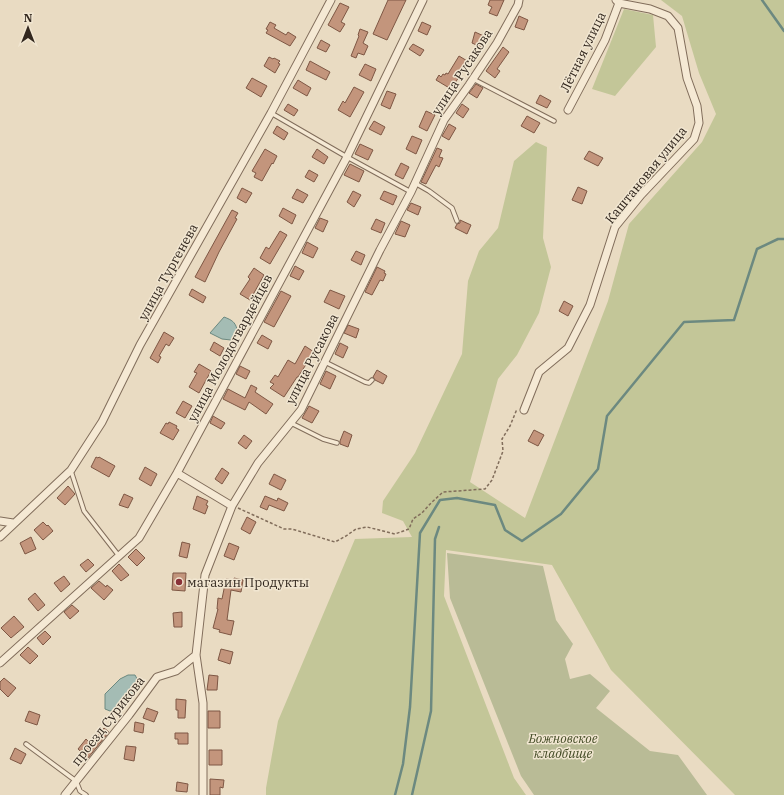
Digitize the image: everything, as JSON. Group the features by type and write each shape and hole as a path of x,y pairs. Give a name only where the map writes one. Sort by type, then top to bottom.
{"street":[{"name":"улица Тургенева","path":"0,537 13,523 71,470 102,422 140,345 271,113 331,0"},
{"name":"улица Молодогвардейцев","path":"0,663 139,538 347,157 423,0"},
{"name":"улица Русакова","path":"203,795 203,703 196,655 205,574 232,506 258,463 301,410 380,250 411,192 444,120 497,43 518,5 519,0"},
{"name":"Лётная улица","path":"568,110 605,40 617,2"},
{"name":"Каштановая улица","path":"524,410 539,372 568,348 590,305 615,227 641,195 694,139 699,123 697,106 687,78 678,28 668,16 650,9 617,2"},
{"path":"176,472 232,506"},
{"path":"0,521 13,523"},
{"name":"проезд Сурикова","path":"65,795 158,677 176,671 196,655"}],"lane":[{"path":"473,79 554,121"},
{"path":"271,113 411,192"},
{"path":"415,183 429,191 452,208 457,221"},
{"path":"324,362 365,382 369,383 372,380"},
{"path":"291,423 323,439 337,443"},
{"path":"71,470 84,512 119,556"},
{"path":"26,744 76,781 80,791 86,795"}],"path":[{"path":"232,506 284,529 292,529 335,542 356,529 367,527 395,534 409,529 413,520 443,492 485,489 492,480 503,451 502,439 510,426 517,409 524,410"}],"green space":[{"path":"661,0 784,0 784,795 735,795 611,670 552,565 446,550 444,596 514,778 526,795 266,795 278,721 355,539 412,537 403,521 382,513 383,501 415,453 462,354 468,281 479,251 498,228 514,161 536,142 547,147 543,238 551,267 539,313 517,355 498,379 470,482 525,518 608,301 629,224 702,142 716,114 699,73 682,16"},
{"path":"624,9 653,15 656,47 615,96 592,89"},
{"name":"Божновское кладбище","path":"447,553 543,566 556,620 573,644 565,659 570,679 590,674 610,691 596,708 650,751 678,755 707,795 534,795 521,776 450,598"}],"water":[{"path":"224,317 233,322 237,329 231,340 222,339 210,333"},
{"path":"128,675 135,675 141,686 130,700 117,710 110,711 105,709 105,694 120,679"}],"building":[{"path":"388,0 406,0 387,40 373,34"},
{"path":"490,0 504,0 497,16 489,13 492,7 488,5"},
{"path":"340,3 349,7 341,22 345,24 340,32 328,25"},
{"path":"519,16 528,20 524,30 515,27"},
{"path":"270,22 276,25 274,28 286,35 288,32 296,37 290,46 266,33 268,30 266,29"},
{"path":"422,22 431,26 427,35 418,31"},
{"path":"360,29 368,32 363,43 368,46 364,55 358,53 356,58 351,56 359,36"},
{"path":"475,32 486,37 481,47 472,43"},
{"path":"321,40 330,45 326,52 317,48"},
{"path":"413,44 424,50 420,56 409,49"},
{"path":"503,47 509,52 497,69 500,71 495,78 486,71"},
{"path":"459,56 469,62 451,89 436,80 439,75 441,77 443,74 448,74"},
{"path":"269,57 280,61 275,73 264,66"},
{"path":"310,61 330,72 326,80 306,70"},
{"path":"365,64 376,69 371,81 359,75"},
{"path":"252,78 267,86 261,97 246,88"},
{"path":"298,80 311,88 307,96 293,88"},
{"path":"476,84 483,88 477,98 469,93"},
{"path":"354,87 364,92 350,117 338,110 343,101 345,103"},
{"path":"387,91 396,94 390,109 381,105"},
{"path":"540,95 551,101 547,108 536,103"},
{"path":"288,104 298,110 294,116 284,110"},
{"path":"462,104 469,109 463,118 456,113"},
{"path":"426,111 435,115 427,131 419,127"},
{"path":"527,116 540,123 534,133 521,126"},
{"path":"374,121 385,127 381,135 369,129"},
{"path":"449,124 456,128 449,140 442,136"},
{"path":"277,126 288,133 284,140 273,133"},
{"path":"412,136 422,140 416,154 406,149"},
{"path":"360,144 373,150 368,160 355,154"},
{"path":"437,148 442,150 439,157 443,158 439,167 436,165 426,184 421,182"},
{"path":"265,149 277,156 262,181 254,177 256,173 252,171"},
{"path":"317,149 328,157 324,164 312,157"},
{"path":"589,151 603,158 598,166 584,159"},
{"path":"401,163 409,167 403,179 395,175"},
{"path":"350,164 364,171 359,182 344,175"},
{"path":"309,170 318,175 314,182 305,177"},
{"path":"578,187 587,191 582,204 572,200"},
{"path":"242,188 252,193 246,203 237,198"},
{"path":"297,189 308,195 303,203 292,198"},
{"path":"353,191 361,195 354,207 347,202"},
{"path":"384,191 397,196 393,205 380,199"},
{"path":"411,203 421,207 418,215 407,210"},
{"path":"283,208 296,215 292,224 279,216"},
{"path":"232,210 238,213 235,218 237,219 205,282 195,277"},
{"path":"320,218 328,221 323,232 315,228"},
{"path":"376,219 385,223 381,233 371,229"},
{"path":"460,220 471,225 467,234 455,228 457,224 460,223"},
{"path":"401,221 410,225 405,237 395,234"},
{"path":"280,231 287,235 270,264 260,258 266,247 269,249"},
{"path":"307,242 318,248 313,258 302,253"},
{"path":"356,251 365,255 361,265 351,260"},
{"path":"295,266 304,271 299,280 290,276"},
{"path":"377,267 385,271 384,273 386,274 383,281 380,280 372,295 365,292"},
{"path":"254,268 264,275 250,300 240,294 250,279 248,277"},
{"path":"192,289 206,297 203,303 189,295"},
{"path":"330,290 345,296 339,309 324,302"},
{"path":"281,291 291,296 274,327 264,322"},
{"path":"564,301 573,306 568,316 559,311"},
{"path":"348,325 359,329 356,338 344,333"},
{"path":"164,332 174,338 169,346 166,344 159,356 161,357 158,363 150,358"},
{"path":"262,335 272,341 268,349 257,343"},
{"path":"214,342 224,348 220,356 210,350"},
{"path":"340,343 348,347 343,358 335,354"},
{"path":"305,346 314,352 284,397 270,388 274,384 270,382 275,375 278,377 288,360 295,364"},
{"path":"199,364 211,371 199,393 189,387 197,373 194,372"},
{"path":"240,366 250,371 246,379 236,374"},
{"path":"377,370 387,376 383,384 375,380 373,377"},
{"path":"326,371 336,376 330,389 320,384"},
{"path":"251,385 257,388 255,392 273,404 266,414 249,402 245,410 223,399 228,389 245,398"},
{"path":"183,401 192,406 185,418 176,413"},
{"path":"309,406 319,411 312,423 302,418"},
{"path":"213,416 225,423 221,429 210,423"},
{"path":"169,422 177,426 176,428 179,430 173,440 160,433 166,423 168,424"},
{"path":"534,430 544,435 538,446 528,441"},
{"path":"344,431 352,435 348,447 340,444"},
{"path":"244,435 252,441 246,449 238,443"},
{"path":"96,457 99,457 115,466 109,477 91,467"},
{"path":"145,467 157,474 151,486 139,479"},
{"path":"222,468 229,473 222,484 215,479"},
{"path":"274,474 286,480 281,490 269,484"},
{"path":"68,486 75,494 65,505 57,498"},
{"path":"124,494 133,498 128,508 119,505"},
{"path":"197,496 208,501 205,514 193,509"},
{"path":"265,496 277,501 278,498 288,503 284,511 269,505 267,510 260,507"},
{"path":"247,517 256,522 250,534 241,529"},
{"path":"43,522 53,531 43,540 34,530"},
{"path":"31,537 36,549 25,554 20,543"},
{"path":"182,542 190,544 187,558 179,556"},
{"path":"229,543 239,547 234,560 224,556"},
{"path":"136,549 145,558 137,566 128,557"},
{"path":"88,559 94,565 86,572 80,565"},
{"path":"119,564 129,575 121,581 112,571"},
{"name":"магазин Продукты","path":"173,573 186,573 185,591 172,590"},
{"path":"64,576 70,584 61,592 54,583"},
{"path":"234,578 243,580 241,592 231,590 227,620 234,621 231,635 219,632 220,630 213,628 218,609 218,598 222,599 226,579 234,580"},
{"path":"99,581 106,587 107,585 113,590 104,600 91,588"},
{"path":"35,593 45,605 38,611 28,599"},
{"path":"72,605 79,611 70,619 64,612"},
{"path":"182,612 182,627 174,627 173,613"},
{"path":"14,616 24,627 11,638 1,628"},
{"path":"45,631 51,637 43,645 37,638"},
{"path":"28,647 38,656 30,664 20,655"},
{"path":"221,649 233,652 230,664 218,660"},
{"path":"209,675 218,676 217,690 207,690"},
{"path":"4,678 16,688 8,697 0,689 0,682"},
{"path":"176,699 186,700 185,718 178,718"},
{"path":"147,708 158,712 154,722 143,718"},
{"path":"29,711 40,715 37,725 25,721"},
{"path":"208,711 220,711 220,728 208,728"},
{"path":"135,722 144,724 143,733 134,731"},
{"path":"104,728 109,732 88,758 78,749 86,739 89,742 98,731 100,733"},
{"path":"175,733 188,733 188,744 178,744 178,739 175,739"},
{"path":"126,746 136,747 134,761 124,759"},
{"path":"15,748 26,754 21,764 10,759"},
{"path":"209,750 222,750 222,765 209,765"},
{"path":"210,779 224,780 223,788 220,787 220,795 210,795"},
{"path":"177,782 188,784 187,792 176,791"}],"waterway":[{"path":"762,0 784,31"},
{"path":"395,795 403,764 410,707 420,533 440,500 457,498 495,505 505,530 522,541 561,514 598,469 607,416 684,322 734,320 757,249 778,239 784,239"},
{"path":"412,795 431,711 435,539 439,527"}],"place":[{"name":"магазин Продукты","path":"179,582"}]}
